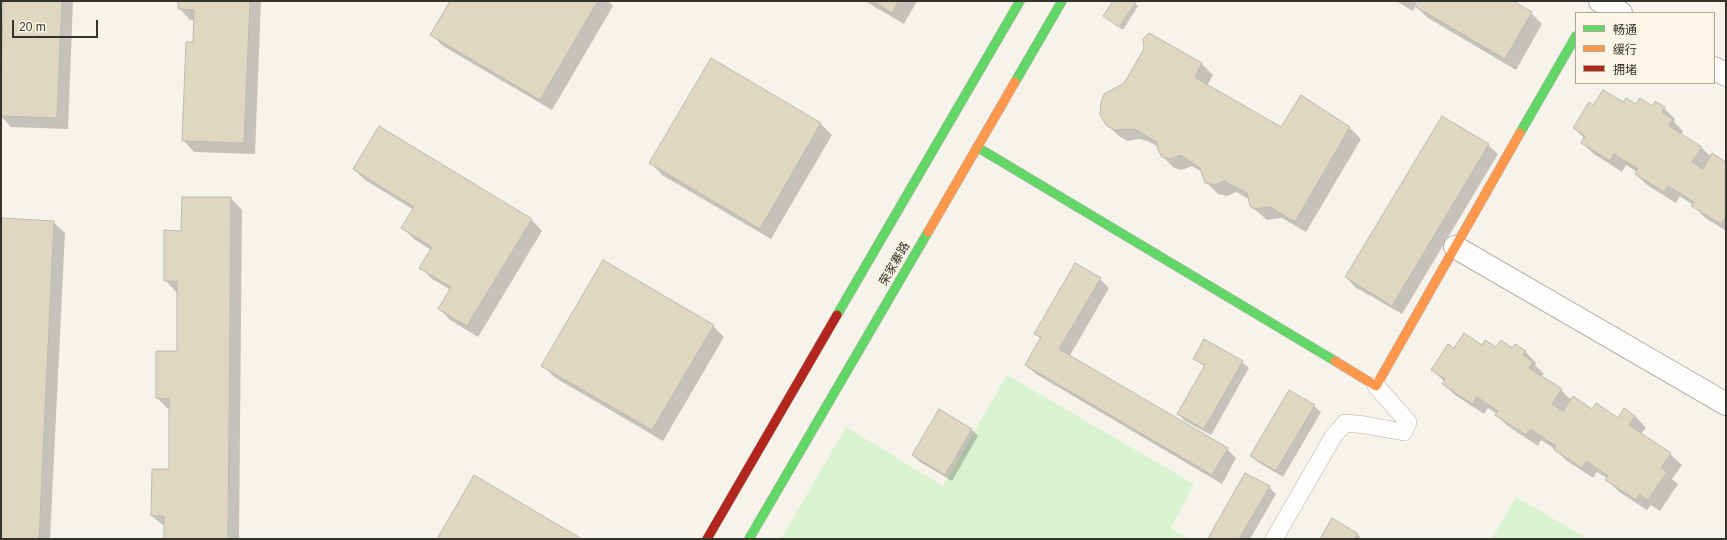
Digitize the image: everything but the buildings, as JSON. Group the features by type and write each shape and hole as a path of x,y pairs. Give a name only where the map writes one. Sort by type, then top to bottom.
{"street":[{"name":"荣家寨路","path":"707,539 1020,1"},
{"name":"荣家寨路","path":"749,539 1062,1"},
{"path":"1590,12 1596,1"},
{"path":"1600,1 1619,12"},
{"path":"977,147 1376,386 1575,38"},
{"path":"1715,69 1726,75"},
{"path":"1455,247 1726,404"}],"lane":[{"path":"1274,539 1333,437 1345,423 1404,432 1408,422 1376,386"}],"green space":[{"path":"1007,375 1194,484 1171,528 1189,539 781,539 846,427 943,486"},
{"path":"1516,497 1588,539 1492,539"}],"traffic: fast":[{"path":"837,315 1020,1"},
{"path":"1015,82 1062,1"},
{"path":"1520,133 1575,38"},
{"path":"977,147 1335,361"},
{"path":"749,539 928,232"}],"traffic: slow":[{"path":"928,232 1015,82"},
{"path":"1335,361 1376,386 1520,133"}],"traffic: jam":[{"path":"707,539 837,315"}]}
